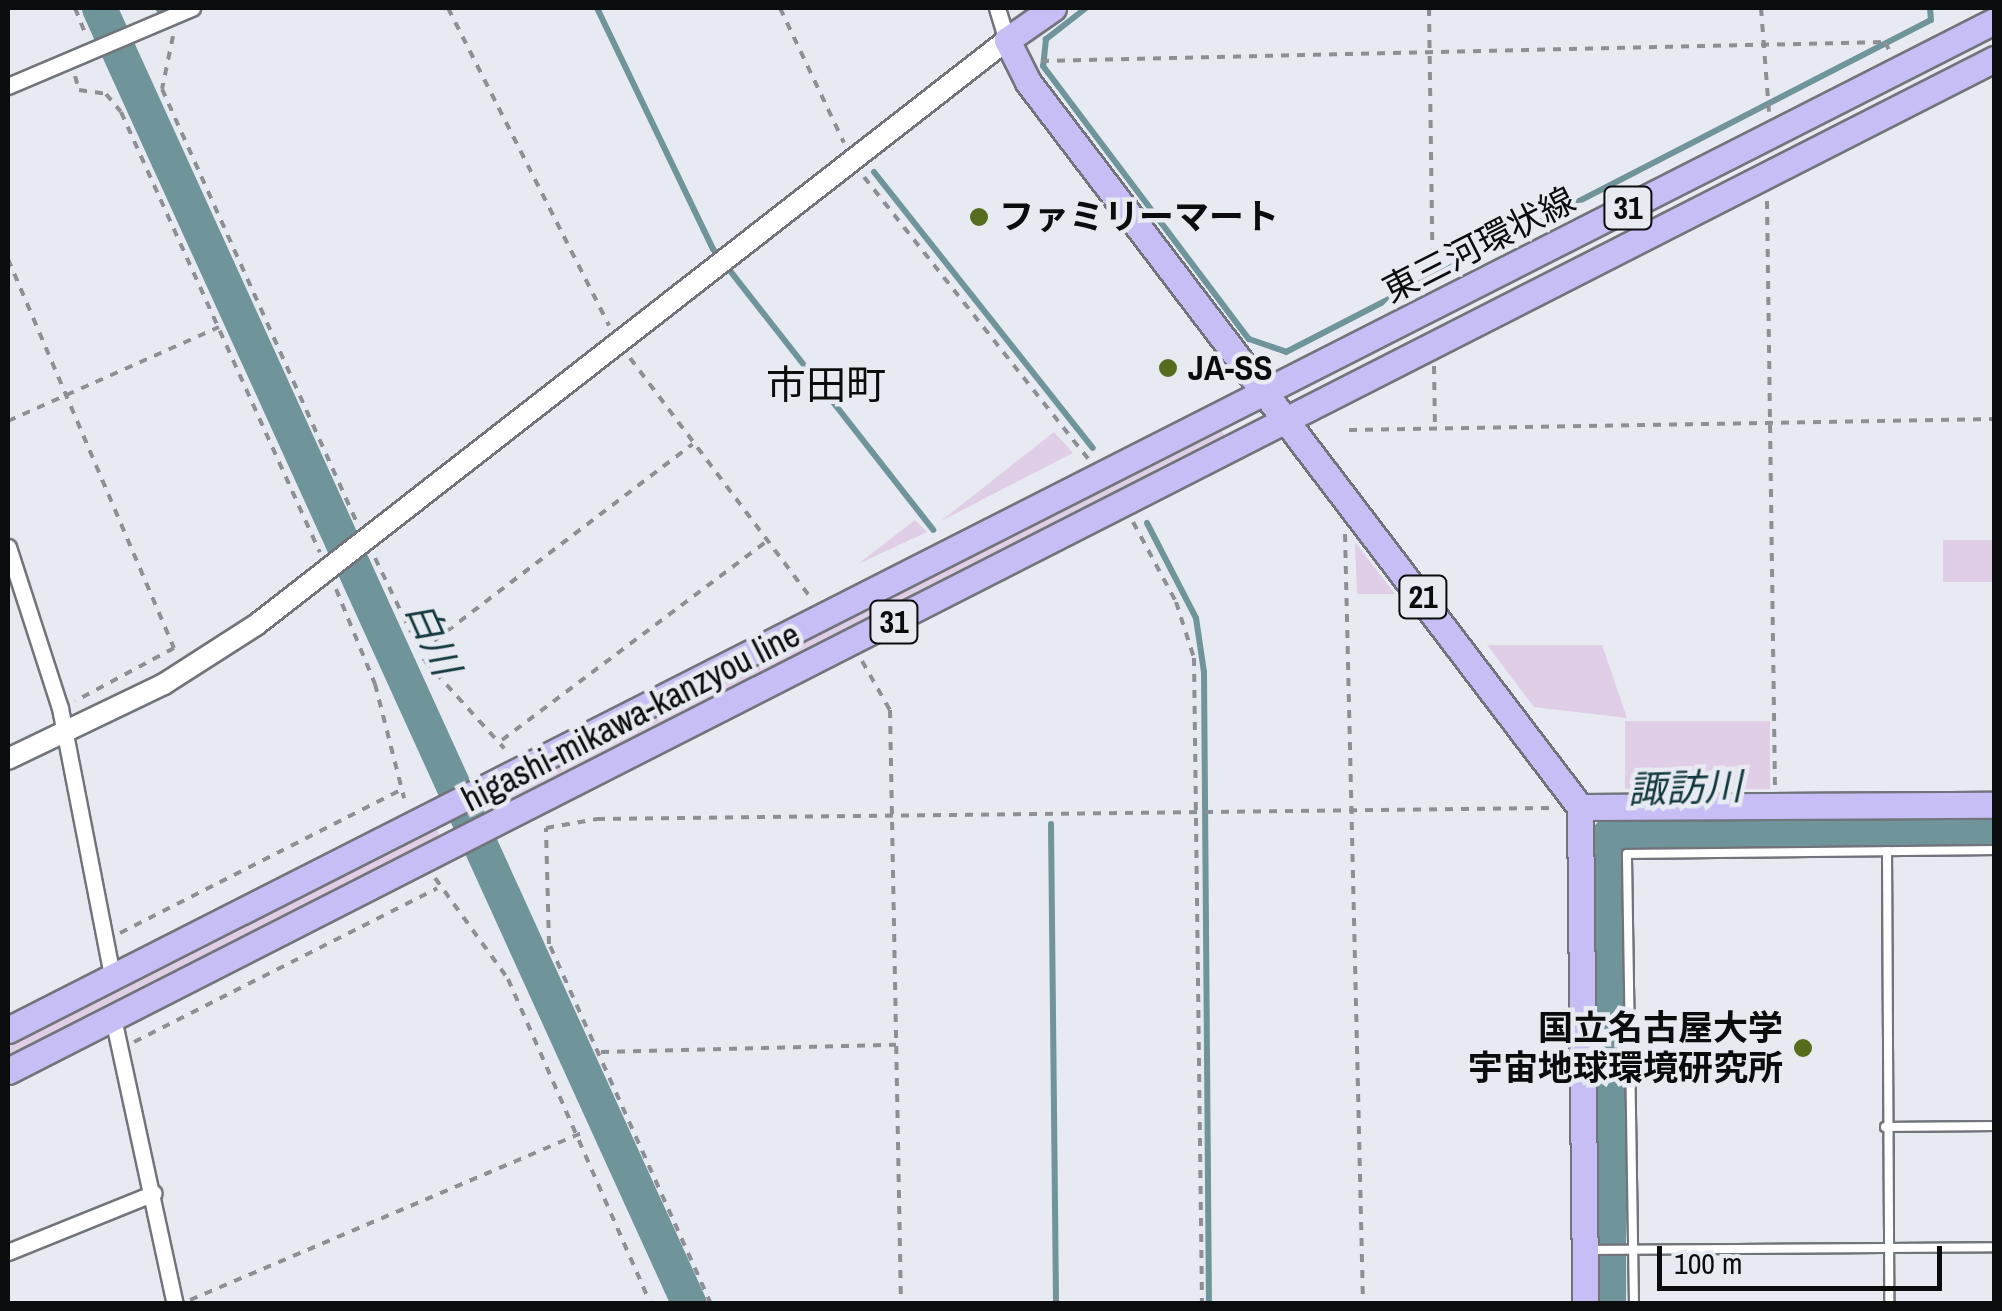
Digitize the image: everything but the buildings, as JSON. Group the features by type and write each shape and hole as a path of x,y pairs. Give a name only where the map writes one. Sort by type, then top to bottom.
{"main road":[{"path":"1012,50 1054,8"},
{"name":"東三河環状線","path":"1261,391 1994,21"},
{"name":"21","path":"1012,50 1284,422 1580,807"},
{"name":"東三河環状線","path":"1284,422 1994,59"},
{"name":"higashi-mikawa-kanzyou line","path":"8,1030 1261,391"},
{"name":"higashi-mikawa-kanzyou line","path":"8,1071 1284,422"},
{"path":"1585,1304 1590,1250 1580,807 1994,805"}],"street":[{"path":"8,758 164,684 330,564 617,340 1012,50 997,8"},
{"path":"8,86 96,52 185,11"},
{"path":"8,547 60,708 61,735 112,975"},
{"path":"113,1018 125,1046 178,1304"},
{"path":"8,1252 154,1193"}],"lane":[{"path":"1634,1304 1627,854 1994,850"},
{"path":"1886,851 1889,1304"},
{"path":"1885,1127 1994,1126"},
{"path":"1590,1250 1994,1247"}],"path":[{"path":"75,8 96,52"},
{"path":"448,8 617,340 824,614"},
{"path":"780,8 854,164 1100,474"},
{"path":"1429,8 1433,307"},
{"path":"1762,8 1770,135"},
{"path":"185,11 162,88 363,537 425,661 502,740 504,748"},
{"path":"1012,50 1430,54 1885,42 1899,70"},
{"path":"70,61 79,90 116,101 330,564 375,684 404,798"},
{"path":"1766,176 1776,806"},
{"path":"8,260 174,648 60,708"},
{"path":"8,422 219,327"},
{"path":"1434,346 1435,428"},
{"path":"1350,430 1994,420"},
{"path":"434,641 693,444"},
{"path":"1123,506 1176,602 1194,658 1199,810 1202,1304"},
{"path":"1353,508 1345,536 1362,1304"},
{"path":"502,740 766,542"},
{"path":"851,644 888,702 901,1304"},
{"path":"104,940 401,790"},
{"path":"711,1304 601,1052 549,944 546,828 597,818 1199,810 1352,814 1580,807"},
{"path":"434,878 508,979 581,1133 651,1304"},
{"path":"125,1046 438,888"},
{"path":"601,1052 896,1045"},
{"path":"178,1304 581,1133"}],"shaded area":[{"path":"1221,430 1231,444 495,815 485,796"},
{"path":"1054,432 1073,453 941,521"},
{"path":"915,520 927,532 858,564"},
{"path":"1943,540 1994,540 1994,582 1943,582"},
{"path":"1355,542 1395,594 1357,594"},
{"path":"1487,645 1602,645 1627,718 1534,707"},
{"path":"1625,721 1770,721 1770,789 1625,789"},
{"path":"434,822 443,844 8,1056 8,1037"}],"waterway":[{"name":"白川","path":"99,8 689,1304"},
{"path":"597,8 713,249 933,530"},
{"path":"1086,8 1046,39 1043,66 1249,339 1286,352 1931,20 1930,8"},
{"path":"874,172 1093,448"},
{"path":"1147,523 1196,618 1204,672 1209,1304"},
{"path":"1051,824 1056,1304"},
{"name":"諏訪川","path":"1608,1304 1609,835 1994,827"}],"place":[{"name":"ファミリーマート","path":"979,217"},
{"name":"JA-SS","path":"1168,368"},
{"name":"国立名古屋大学 宇宙地球環境研究所","path":"1803,1048"}],"district":[{"name":"市田町","path":"826,385"}]}
